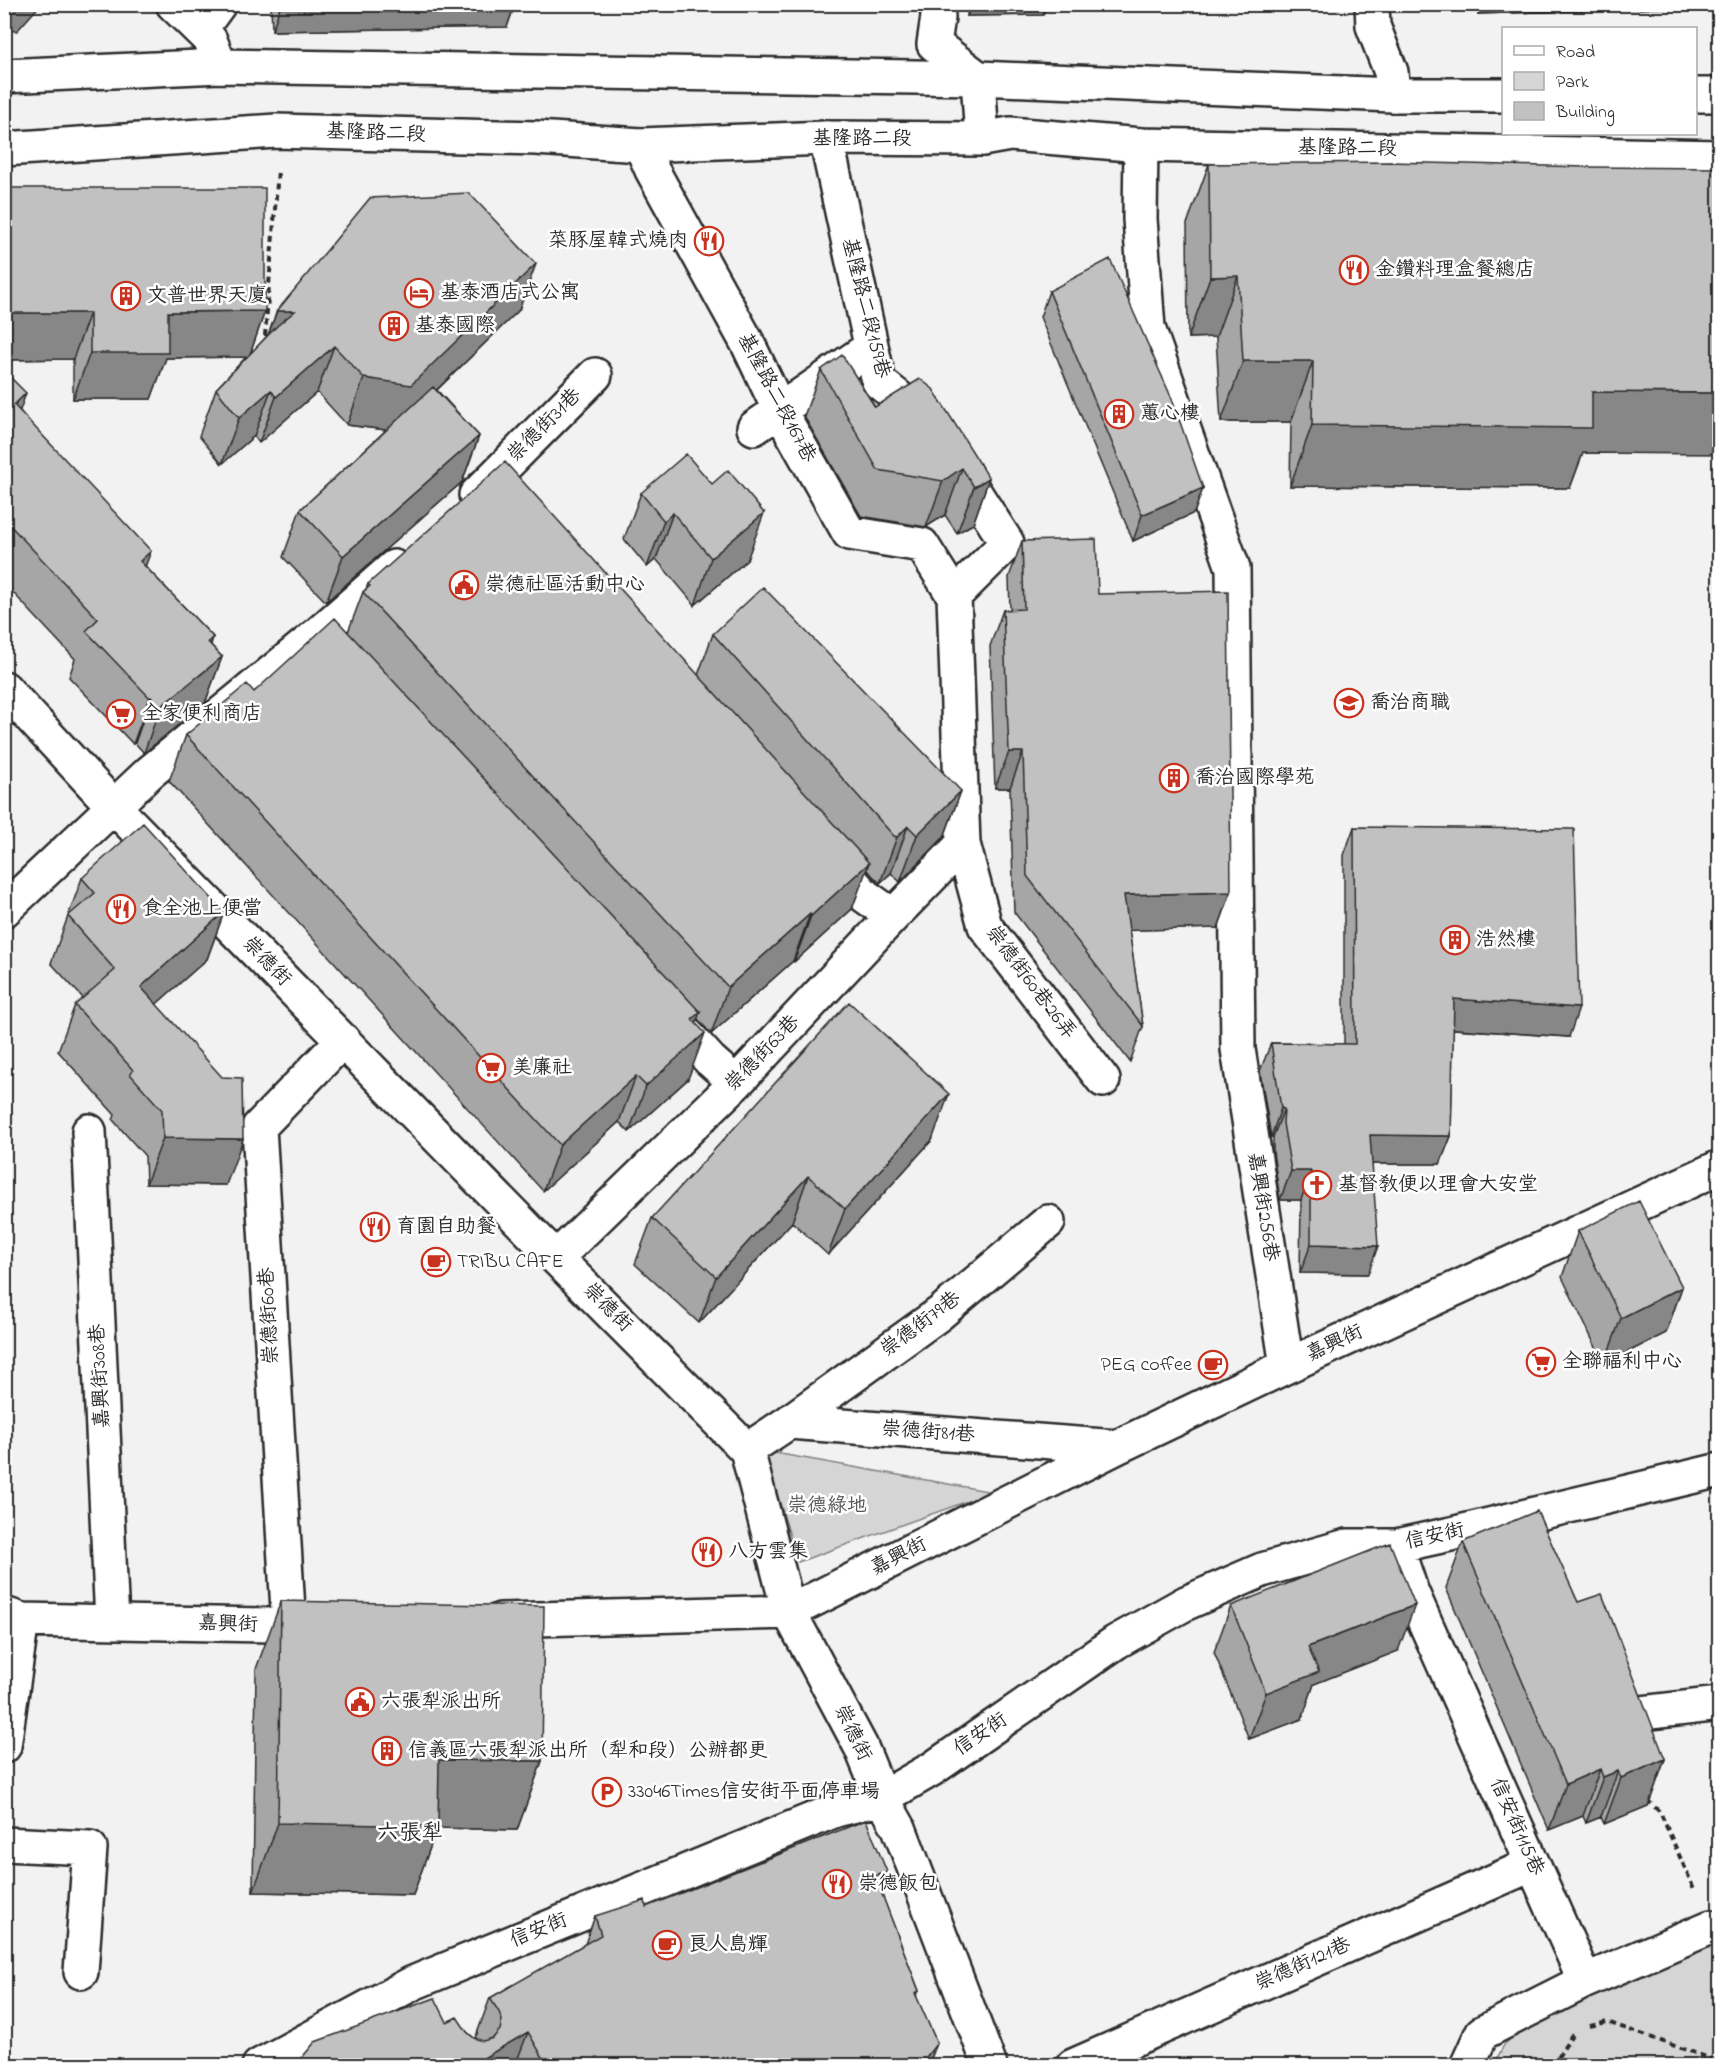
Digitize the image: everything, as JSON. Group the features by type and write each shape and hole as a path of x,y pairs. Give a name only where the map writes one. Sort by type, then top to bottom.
{"street":[{"path":"174,4 209,17 210,40 220,66"},
{"path":"937,4 938,16 934,44 978,78 982,139"},
{"path":"1372,4 1374,26 1391,72 1394,95"},
{"path":"4,76 220,66 978,78 1394,95 1502,95"},
{"path":"1697,95 1719,95"},
{"name":"基隆路二段","path":"4,149 276,131 536,138 640,145 826,138 982,139 1010,134 1141,145 1719,157"},
{"name":"基隆路二段159巷","path":"826,138 879,382 930,422 1007,543 954,596"},
{"name":"基隆路二段167巷","path":"640,145 748,344 767,420 849,533 922,544 954,596"},
{"name":"嘉興街256巷","path":"1141,145 1140,219 1148,328 1233,568 1238,1049 1287,1366"},
{"path":"767,420 871,347"},
{"name":"崇德街31巷","path":"457,512 499,490 595,375"},
{"path":"4,910 148,773 325,643 413,550"},
{"path":"954,596 963,844"},
{"name":"崇德街","path":"4,688 114,807 556,1258 747,1449 789,1612 861,1747 882,1798 899,1828 990,2066"},
{"path":"810,835 865,896 893,916"},
{"name":"崇德街63巷","path":"556,1258 736,1083 963,844"},
{"name":"崇德街60巷26弄","path":"963,844 985,926 1103,1080"},
{"path":"646,991 710,1060 736,1083"},
{"name":"崇德街60巷","path":"288,1627 259,1127 343,1040"},
{"name":"嘉興街308巷","path":"89,1131 112,1622"},
{"name":"嘉興街","path":"466,1621 789,1612 1117,1447 1719,1167"},
{"name":"崇德街79巷","path":"789,1422 939,1314 1048,1222"},
{"path":"747,1449 789,1422"},
{"name":"崇德街81巷","path":"789,1422 1117,1447"},
{"name":"信安街","path":"259,2066 413,1983 836,1810 882,1798 932,1769 1116,1642 1186,1603 1262,1570 1347,1546 1396,1546 1719,1470"},
{"name":"信安街115巷","path":"1396,1546 1412,1593 1585,1981"},
{"path":"4,1746 13,1617"},
{"name":"嘉興街","path":"13,1617 288,1627 348,1625"},
{"path":"1633,1714 1719,1704"},
{"path":"4,1844 90,1848 81,1972"},
{"name":"崇德街121巷","path":"1073,2066 1533,1864"},
{"path":"1467,2066 1482,2033 1585,1981 1711,1927"},
{"path":"413,1983 431,2010"}],"path":[{"path":"265,336 279,162 276,131"},
{"path":"1645,1789 1647,1800 1660,1812 1711,1927"},
{"path":"1587,2026 1607,2022 1719,2061"},
{"path":"1552,2066 1578,2028"}],"green space":[{"name":"崇德綠地","path":"764,1451 993,1492 798,1562"},
{"path":"1714,1932 1720,1946 1719,2065 1493,2066 1504,2045 1546,2006"}],"building":[{"path":"1390,162 1719,168 1719,393 1592,392 1592,428 1312,425 1313,361 1243,361 1238,276 1210,277 1209,164"},
{"name":"文普世界天廈","path":"4,188 265,188 265,311 168,312 168,353 90,353 90,313 4,313"},
{"name":"基泰國際","path":"469,193 536,264 411,385 364,378 334,346 276,397 271,390 239,418 216,389 277,326 295,311 277,311 370,198"},
{"name":"蕙心樓","path":"1110,259 1172,399 1203,488 1142,515 1049,291"},
{"path":"842,355 875,407 920,379 933,389 989,478 974,487 962,468 943,481 878,470 821,370"},
{"path":"4,371 26,393 14,405 151,551 140,561 213,637 208,642 222,657 160,707 86,631 98,619 4,519"},
{"path":"433,387 479,436 343,556 300,510"},
{"path":"686,454 712,484 728,470 764,513 711,558 673,513 664,521 641,493"},
{"path":"505,462 869,863 728,987 363,592 370,586 368,584"},
{"path":"1096,539 1098,594 1228,591 1231,892 1124,895 1143,1026 1027,876 1023,752 1009,752 1003,610 1024,609 1022,541"},
{"path":"763,587 961,791 917,835 908,826 897,837 894,836 713,634"},
{"path":"335,618 700,1012 692,1019 705,1033 646,1086 636,1076 560,1145 186,735 247,684 254,692"},
{"path":"143,823 224,912 141,987 222,1077 242,1078 243,1139 163,1138 162,1110 130,1074 133,1070 75,1005 115,970 68,916 95,893 82,878"},
{"path":"1354,827 1574,829 1579,1008 1454,999 1451,1136 1370,1135 1378,1246 1311,1244 1311,1171 1291,1171 1283,1123 1284,1109 1281,1108 1271,1043 1355,1044"},
{"path":"849,1002 949,1094 845,1209 808,1176 716,1277 652,1218"},
{"path":"1639,1201 1682,1287 1621,1318 1578,1231"},
{"path":"1537,1511 1578,1602 1602,1594 1665,1759 1621,1778 1618,1771 1603,1777 1600,1769 1566,1784 1463,1542"},
{"path":"1390,1543 1415,1605 1308,1647 1319,1672 1266,1693 1231,1606"},
{"name":"信義區六張犁派出所（犁和段）公辦都更","path":"281,1601 544,1606 542,1761 439,1760 438,1826 278,1823"},
{"path":"866,1820 887,1872 875,1876 919,1991 915,1993 937,2043 919,2066 548,2066 528,2032 470,2066 295,2066 315,2042 435,1998 447,2022 457,2017 474,2038 483,2041 493,2038 500,2030 502,2020 490,1998 601,1935 595,1916 645,1900 646,1907"}],"place":[{"name":"菜豚屋韓式燒肉","path":"709,241"},
{"name":"金鑽料理盒餐總店","path":"1354,270"},
{"name":"基泰酒店式公寓","path":"419,293"},
{"name":"文普世界天廈","path":"126,296"},
{"name":"基泰國際","path":"394,326"},
{"name":"蕙心樓","path":"1119,414"},
{"name":"崇德社區活動中心","path":"464,585"},
{"name":"喬治商職","path":"1349,703"},
{"name":"全家便利商店","path":"121,714"},
{"name":"喬治國際學苑","path":"1174,778"},
{"name":"食全池上便當","path":"121,909"},
{"name":"浩然樓","path":"1455,940"},
{"name":"美廉社","path":"491,1068"},
{"name":"基督教便以理會大安堂","path":"1317,1185"},
{"name":"育園自助餐","path":"375,1227"},
{"name":"TRIBU CAFE","path":"436,1262"},
{"name":"全聯福利中心","path":"1541,1362"},
{"name":"PEG coffee","path":"1213,1365"},
{"name":"八方雲集","path":"707,1552"},
{"name":"六張犁派出所","path":"360,1702"},
{"name":"信義區六張犁派出所（犁和段）公辦都更","path":"387,1751"},
{"name":"33046Times信安街平面停車場","path":"607,1792"},
{"name":"崇德飯包","path":"837,1884"},
{"name":"良人島輝","path":"667,1945"}],"district":[{"name":"六張犁","path":"410,1834"}]}
